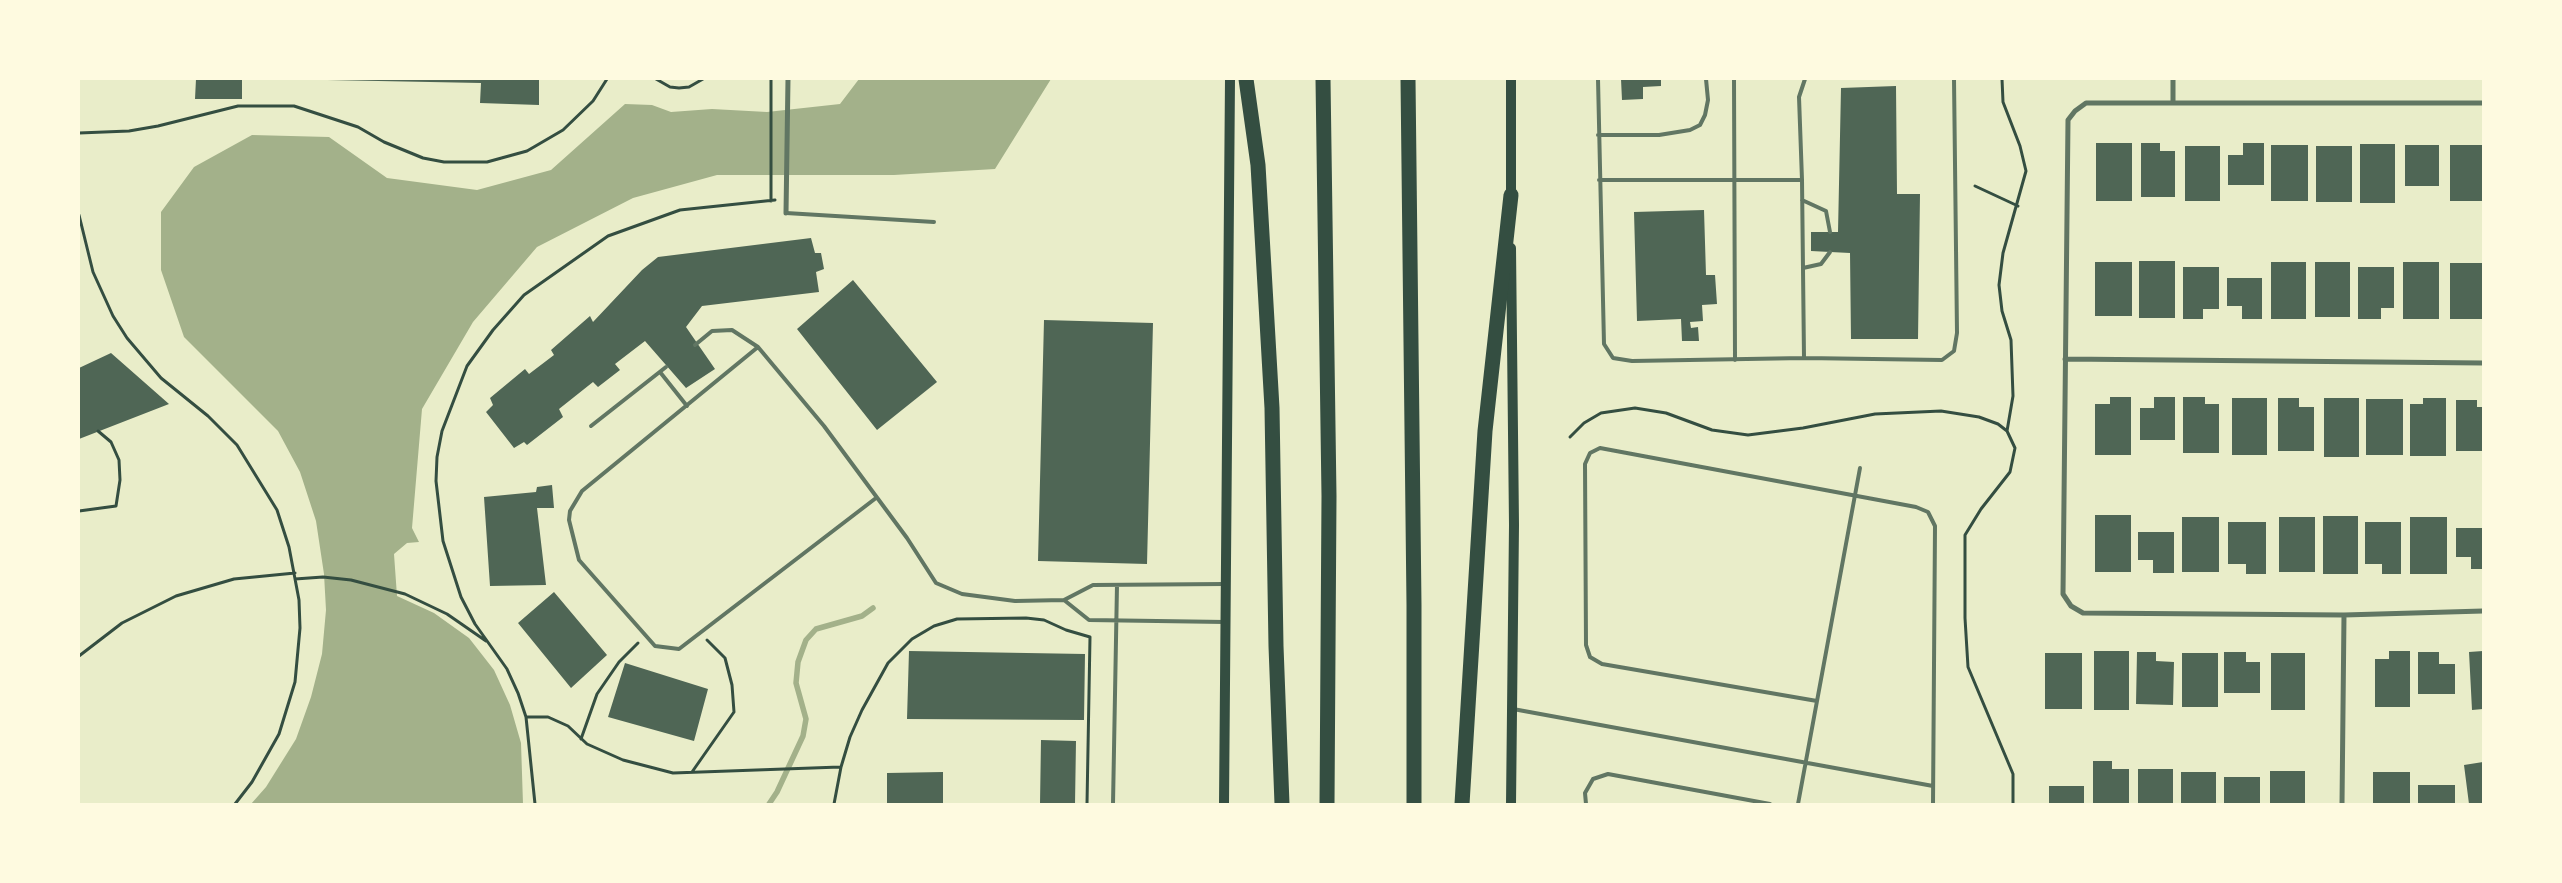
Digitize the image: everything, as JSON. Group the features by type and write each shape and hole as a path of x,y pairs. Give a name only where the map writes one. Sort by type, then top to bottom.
{"highway":[{"path":"1246,79 1258,165 1272,408 1276,646 1282,804"},
{"path":"1324,79 1329,496 1327,804"},
{"path":"1408,79 1414,605 1414,804"},
{"path":"1462,804 1485,431 1511,194"}],"main road":[{"path":"1224,804 1230,79"},
{"path":"1511,79 1514,525 1511,804"}],"street":[{"path":"786,213 788,79"},
{"path":"2173,79 2173,102"},
{"path":"2483,102 2086,103 2075,111 2068,120 2063,594 2071,606 2083,613 2344,615 2483,611"},
{"path":"2065,359 2483,363"},
{"path":"2342,804 2344,615"}],"lane":[{"path":"1598,79 1602,324 1604,344 1613,358 1632,362 1804,358 1942,360 1954,351 1957,333 1954,79"},
{"path":"1598,135 1659,135 1700,125 1706,115 1708,100 1706,79"},
{"path":"1734,79 1735,360"},
{"path":"1804,358 1799,96 1805,79"},
{"path":"1599,180 1802,180"},
{"path":"1802,200 1826,212 1830,232"},
{"path":"786,213 934,222"},
{"path":"1803,268 1821,264 1830,252"},
{"path":"695,344 712,332 732,330 758,347 824,426 907,538 936,583 962,594 1015,601 1064,600 1093,585 1226,584"},
{"path":"758,347 582,491 570,511 572,538 579,560 655,646 679,649 876,498"},
{"path":"591,426 666,367"},
{"path":"660,372 688,406"},
{"path":"1817,701 1602,664 1590,657 1586,645 1585,464 1590,453 1600,448 1916,507 1928,512 1935,526 1933,804"},
{"path":"1798,804 1860,468"},
{"path":"1113,804 1117,585"},
{"path":"1064,600 1089,620 1225,622"},
{"path":"1511,708 1933,786"},
{"path":"1586,804 1585,793 1593,779 1608,774 1770,804"}],"path":[{"path":"79,133 129,131 158,126 238,106 294,106 358,126 396,148 423,158 451,163 487,162 527,151 563,130 593,101 608,79"},
{"path":"656,79 670,87 679,88 689,87 703,79"},
{"path":"771,79 771,201"},
{"path":"2002,79 2004,102 2020,146 2026,171 2004,253 1999,285 2002,311 2011,340 2013,396 2007,431"},
{"path":"1975,186 2018,206"},
{"path":"535,804 526,717 507,669 475,624 461,597 443,541 436,481 437,457 442,431 467,366 493,330 524,295 608,236 680,210 786,199"},
{"path":"79,215 93,272 113,316 133,345 162,378 208,416 237,445 277,510 294,573 299,600 299,655 288,708 267,758 235,804"},
{"path":"79,511 116,506 120,480 119,460 111,442 98,431"},
{"path":"79,656 122,623 176,596 234,580 294,573"},
{"path":"295,578 323,577 351,580 399,592 447,614 490,645"},
{"path":"834,804 840,766 850,736 876,683 888,664 912,639 934,626 957,619 1044,620 1066,630 1090,637 1087,804"},
{"path":"692,773 734,712 732,686 725,658 701,634"},
{"path":"581,739 597,694 619,662 645,635"},
{"path":"526,717 548,717 568,726 586,744 623,760 673,773 840,766"}],"shaded area":[{"path":"859,79 1051,79 995,169 894,175 717,175 633,198 537,247 473,322 422,409 412,528 419,542 407,543 394,554 397,596 434,613 469,638 494,670 510,705 521,743 523,804 251,804 266,787 296,739 311,697 322,654 326,610 324,574 316,521 300,472 278,431 184,337 161,270 161,212 194,167 252,135 329,137 387,178 477,190 551,170 625,104 652,105 671,112 712,109 767,112 840,104"}],"building":[{"path":"196,79 242,79 242,99 195,99"},
{"path":"276,79 539,79 539,105 480,103 481,83"},
{"path":"1621,79 1661,79 1661,86 1643,87 1643,99 1622,100"},
{"path":"1896,86 1897,194 1920,194 1918,339 1851,339 1850,253 1811,251 1811,232 1838,232 1841,88"},
{"path":"2096,143 2132,143 2132,201 2096,201"},
{"path":"2141,143 2160,143 2160,151 2175,151 2175,197 2141,197"},
{"path":"2243,143 2264,143 2264,185 2228,185 2228,155 2243,155"},
{"path":"2360,144 2395,144 2395,203 2360,203"},
{"path":"2271,145 2308,145 2308,201 2271,201"},
{"path":"2405,145 2439,145 2439,186 2405,186"},
{"path":"2450,145 2483,145 2483,201 2450,201"},
{"path":"2185,146 2220,146 2220,201 2185,201"},
{"path":"2316,146 2352,146 2352,202 2316,202"},
{"path":"1704,210 1706,275 1715,275 1717,304 1702,305 1703,321 1690,322 1691,328 1698,327 1699,341 1682,341 1681,319 1637,321 1634,212"},
{"path":"811,238 815,253 821,253 824,269 816,272 819,292 702,306 686,327 715,369 686,388 645,341 615,364 620,370 598,387 593,382 559,409 563,417 527,445 524,442 514,448 486,412 493,405 490,398 525,369 529,374 554,355 551,350 590,316 593,322 642,270 658,257"},
{"path":"2139,261 2175,261 2175,318 2139,318"},
{"path":"2095,262 2132,262 2132,316 2095,316"},
{"path":"2271,262 2306,262 2306,319 2271,319"},
{"path":"2315,262 2350,262 2350,317 2315,317"},
{"path":"2403,262 2439,262 2439,319 2403,319"},
{"path":"2450,263 2483,263 2483,319 2450,319"},
{"path":"2183,267 2219,267 2219,309 2203,309 2203,319 2183,319"},
{"path":"2358,267 2394,267 2394,308 2381,308 2381,319 2358,319"},
{"path":"2227,278 2262,278 2262,319 2242,319 2242,306 2227,306"},
{"path":"853,280 937,382 877,430 797,329"},
{"path":"1044,320 1153,323 1147,564 1038,561"},
{"path":"111,353 169,404 79,439 79,368"},
{"path":"2110,397 2131,397 2131,455 2095,455 2095,404 2110,404"},
{"path":"2154,397 2175,397 2175,440 2140,440 2140,408 2154,408"},
{"path":"2183,397 2205,397 2205,404 2219,404 2219,453 2183,453"},
{"path":"2232,398 2267,398 2267,455 2232,455"},
{"path":"2278,398 2299,398 2299,407 2314,407 2314,451 2278,451"},
{"path":"2324,398 2359,398 2359,457 2324,457"},
{"path":"2423,398 2446,398 2446,456 2410,456 2410,404 2423,404"},
{"path":"2366,399 2403,399 2403,455 2366,455"},
{"path":"2456,400 2477,400 2477,407 2483,407 2483,451 2456,451"},
{"path":"552,485 554,508 537,508 546,585 490,586 484,497 536,492 537,487"},
{"path":"2095,515 2131,515 2131,572 2095,572"},
{"path":"2323,516 2358,516 2358,574 2323,574"},
{"path":"2182,517 2219,517 2219,572 2182,572"},
{"path":"2279,517 2315,517 2315,572 2279,572"},
{"path":"2410,517 2447,517 2447,574 2410,574"},
{"path":"2228,522 2266,522 2266,574 2246,574 2246,564 2228,564"},
{"path":"2365,522 2401,522 2401,574 2382,574 2382,564 2365,564"},
{"path":"2456,528 2483,528 2483,569 2471,569 2471,557 2456,557"},
{"path":"2138,532 2174,532 2174,573 2153,573 2153,560 2138,560"},
{"path":"554,592 607,655 571,688 518,623"},
{"path":"909,651 1085,654 1084,720 907,719"},
{"path":"2094,651 2129,651 2129,710 2094,710"},
{"path":"2389,651 2410,651 2410,707 2375,707 2375,659 2389,659"},
{"path":"2483,651 2483,709 2472,710 2469,652"},
{"path":"2137,652 2156,652 2156,661 2174,662 2173,705 2136,704"},
{"path":"2224,652 2246,652 2246,662 2260,662 2260,693 2224,693"},
{"path":"2418,652 2439,652 2439,664 2455,664 2455,694 2418,694"},
{"path":"2045,653 2082,653 2082,709 2045,709"},
{"path":"2182,653 2218,653 2218,707 2182,707"},
{"path":"2271,653 2305,653 2305,710 2271,710"},
{"path":"625,663 708,689 694,741 608,717"},
{"path":"1041,740 1076,741 1075,804 1040,804"},
{"path":"2093,761 2112,761 2112,769 2129,769 2129,804 2093,804"},
{"path":"2483,762 2483,804 2469,804 2464,765"},
{"path":"2138,769 2173,769 2173,804 2138,804"},
{"path":"2270,771 2305,771 2305,804 2270,804"},
{"path":"943,772 943,804 887,804 887,773"},
{"path":"2181,772 2216,772 2216,804 2181,804"},
{"path":"2373,772 2410,772 2410,804 2373,804"},
{"path":"2224,777 2260,777 2260,804 2224,804"},
{"path":"2418,785 2455,785 2455,804 2418,804"},
{"path":"2049,786 2084,786 2084,804 2049,804"}],"waterway":[{"path":"769,804 777,792 803,736 806,719 796,683 798,662 806,640 816,629 862,616 873,608"}]}
